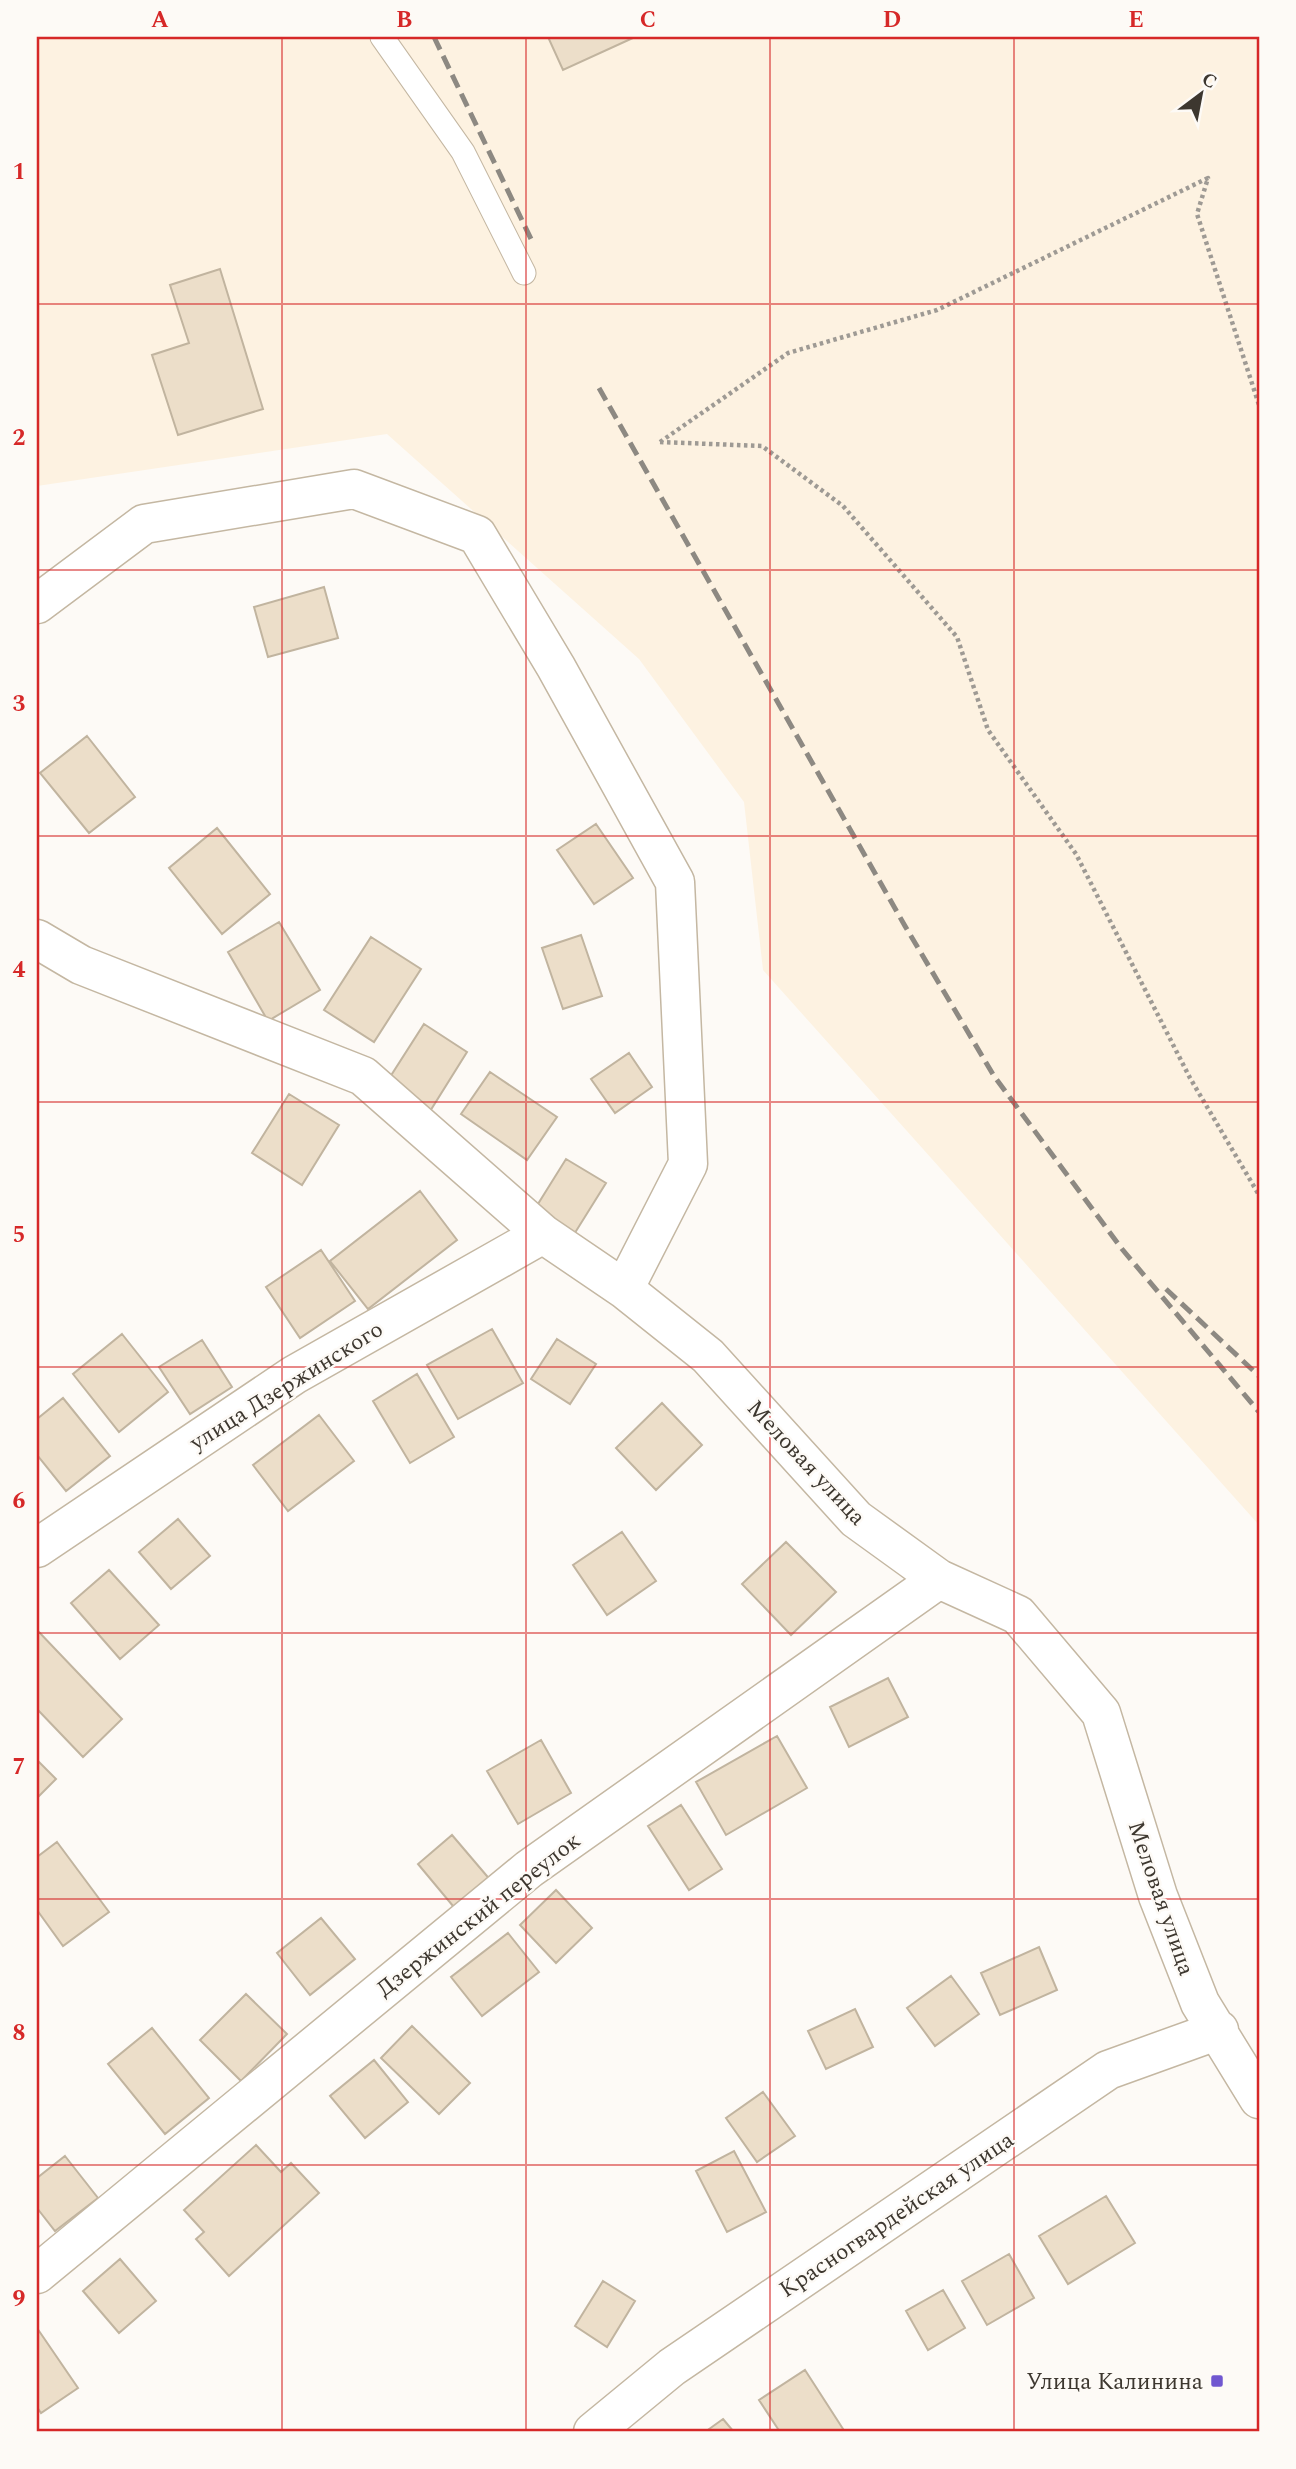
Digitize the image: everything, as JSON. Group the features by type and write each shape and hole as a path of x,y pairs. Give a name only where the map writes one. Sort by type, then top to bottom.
{"street":[{"path":"37,604 144,524 354,489 477,535 556,667 675,883 688,1164 624,1289"},
{"name":"Меловая улица","path":"37,939 81,965 363,1076 543,1234 624,1289 708,1356 856,1519 939,1579 1018,1615 1101,1713 1158,1896 1200,2003 1259,2099"},
{"name":"улица Дзержинского","path":"37,1548 294,1375 543,1234"},
{"name":"Дзержинский переулок","path":"37,2274 529,1869 939,1579"},
{"name":"Красногвардейская улица","path":"593,2432 672,2367 1108,2070 1219,2030"}],"lane":[{"path":"382,37 463,152 524,273"}],"path":[{"path":"1259,405 1254,398 1197,214 1208,178 937,310 788,353 660,442 762,446 843,506 957,637 988,730 1076,854 1190,1078 1259,1195"}],"shaded area":[{"path":"37,37 1259,37 1259,1525 763,970 744,802 639,659 387,434 37,486"}],"building":[{"path":"548,37 635,37 563,70"},
{"path":"220,269 263,409 178,435 152,355 189,343 170,285"},
{"path":"324,587 338,638 268,657 254,607"},
{"path":"87,736 135,797 89,833 40,773"},
{"path":"596,824 633,878 594,904 557,850"},
{"path":"217,828 270,894 222,934 169,868"},
{"path":"279,922 320,990 268,1021 228,952"},
{"path":"581,935 602,996 563,1009 542,948"},
{"path":"371,937 421,969 374,1042 324,1010"},
{"path":"424,1024 467,1052 427,1116 383,1088"},
{"path":"629,1053 652,1087 615,1113 591,1079"},
{"path":"490,1072 557,1117 527,1160 461,1114"},
{"path":"289,1094 339,1125 302,1185 252,1153"},
{"path":"566,1159 606,1183 573,1236 533,1212"},
{"path":"420,1191 457,1240 368,1309 330,1261"},
{"path":"321,1250 355,1301 300,1338 266,1287"},
{"path":"492,1329 523,1383 458,1419 427,1365"},
{"path":"122,1334 168,1392 119,1432 73,1374"},
{"path":"557,1339 596,1364 570,1404 531,1379"},
{"path":"202,1340 232,1387 190,1414 159,1367"},
{"path":"417,1374 454,1437 410,1463 373,1401"},
{"path":"63,1398 110,1456 66,1491 37,1455 37,1419"},
{"path":"662,1403 702,1445 656,1490 616,1448"},
{"path":"319,1415 354,1461 288,1511 253,1465"},
{"path":"178,1519 210,1556 171,1589 139,1552"},
{"path":"622,1532 656,1581 607,1615 573,1565"},
{"path":"786,1542 836,1592 791,1635 742,1584"},
{"path":"109,1570 159,1625 120,1659 71,1603"},
{"path":"37,1630 122,1719 83,1757 37,1709"},
{"path":"888,1678 908,1717 849,1747 830,1707"},
{"path":"777,1736 807,1788 726,1835 696,1782"},
{"path":"541,1740 571,1793 518,1824 487,1771"},
{"path":"37,1760 56,1779 37,1798"},
{"path":"681,1805 722,1869 689,1890 648,1826"},
{"path":"452,1835 492,1882 458,1912 418,1864"},
{"path":"57,1842 109,1912 63,1946 37,1910 37,1857"},
{"path":"556,1890 592,1928 556,1963 520,1925"},
{"path":"321,1918 355,1959 310,1995 277,1953"},
{"path":"508,1933 539,1972 482,2016 451,1977"},
{"path":"1039,1947 1057,1990 1000,2015 981,1973"},
{"path":"951,1976 979,2014 935,2046 907,2008"},
{"path":"246,1994 287,2034 241,2081 200,2040"},
{"path":"855,2009 873,2047 826,2069 808,2031"},
{"path":"412,2026 470,2083 439,2114 381,2058"},
{"path":"152,2028 209,2098 165,2134 108,2064"},
{"path":"374,2060 408,2102 365,2138 330,2096"},
{"path":"763,2092 795,2136 757,2162 726,2118"},
{"path":"256,2145 281,2172 291,2163 319,2193 229,2276 196,2239 204,2232 184,2210"},
{"path":"734,2151 766,2212 727,2232 696,2171"},
{"path":"65,2156 98,2198 55,2231 37,2208 37,2178"},
{"path":"1106,2196 1135,2243 1068,2284 1039,2236"},
{"path":"1009,2254 1034,2298 987,2325 962,2281"},
{"path":"120,2259 156,2301 119,2333 83,2291"},
{"path":"603,2281 635,2301 607,2347 575,2326"},
{"path":"943,2290 965,2328 928,2350 906,2311"},
{"path":"37,2328 78,2388 41,2413 37,2407"},
{"path":"805,2370 845,2432 780,2432 759,2400"},
{"path":"723,2419 734,2432 705,2432"}],"railway":[{"path":"434,37 531,239"},
{"path":"599,388 905,926 994,1076 1122,1249 1259,1412"},
{"path":"1166,1289 1259,1376"}],"place":[{"name":"Улица Калинина","path":"1217,2381"}]}
